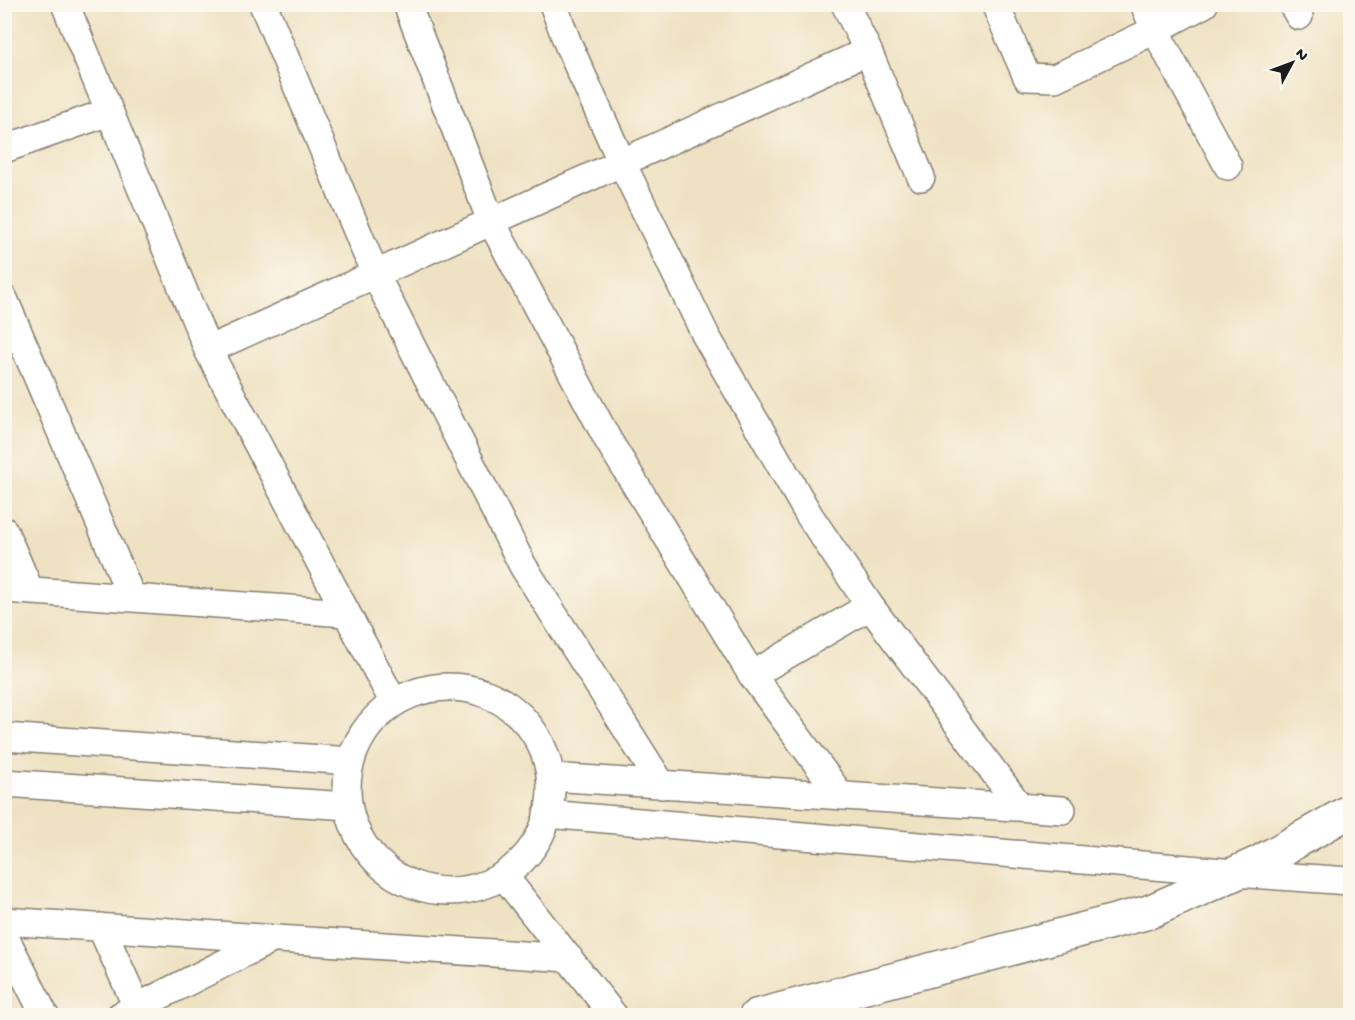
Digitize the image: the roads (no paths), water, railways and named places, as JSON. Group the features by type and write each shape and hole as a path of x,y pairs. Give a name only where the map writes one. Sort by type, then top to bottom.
{"street":[{"path":"65,4 208,350 394,704"},
{"path":"263,4 375,274 523,566 662,785"},
{"path":"407,4 491,221 608,440 752,675 841,796"},
{"path":"553,4 568,44 622,163 706,336 809,515 870,606 1020,807"},
{"path":"845,4 868,51 921,177"},
{"path":"995,4 1027,77 1055,78 1204,4"},
{"path":"1144,4 1155,30 1228,166"},
{"path":"208,350 868,51"},
{"path":"4,149 109,112"},
{"path":"4,299 132,598"},
{"path":"4,531 17,590 346,613"},
{"path":"752,675 870,606"},
{"path":"439,687 473,689 505,703 530,726 546,756 550,777 552,790 546,824 529,854 504,876 473,890 439,892 407,883 379,864 358,838 348,806 347,773 351,761 357,741 378,714 406,695 439,687"},
{"path":"4,737 351,761"},
{"path":"550,777 1062,810"},
{"path":"4,783 348,806"},
{"path":"547,814 1350,881"},
{"path":"756,1016 1149,912 1342,822"},
{"path":"504,876 614,1016"},
{"path":"4,921 569,958"},
{"path":"101,927 128,1011 273,939"},
{"path":"4,935 45,1016"}]}
